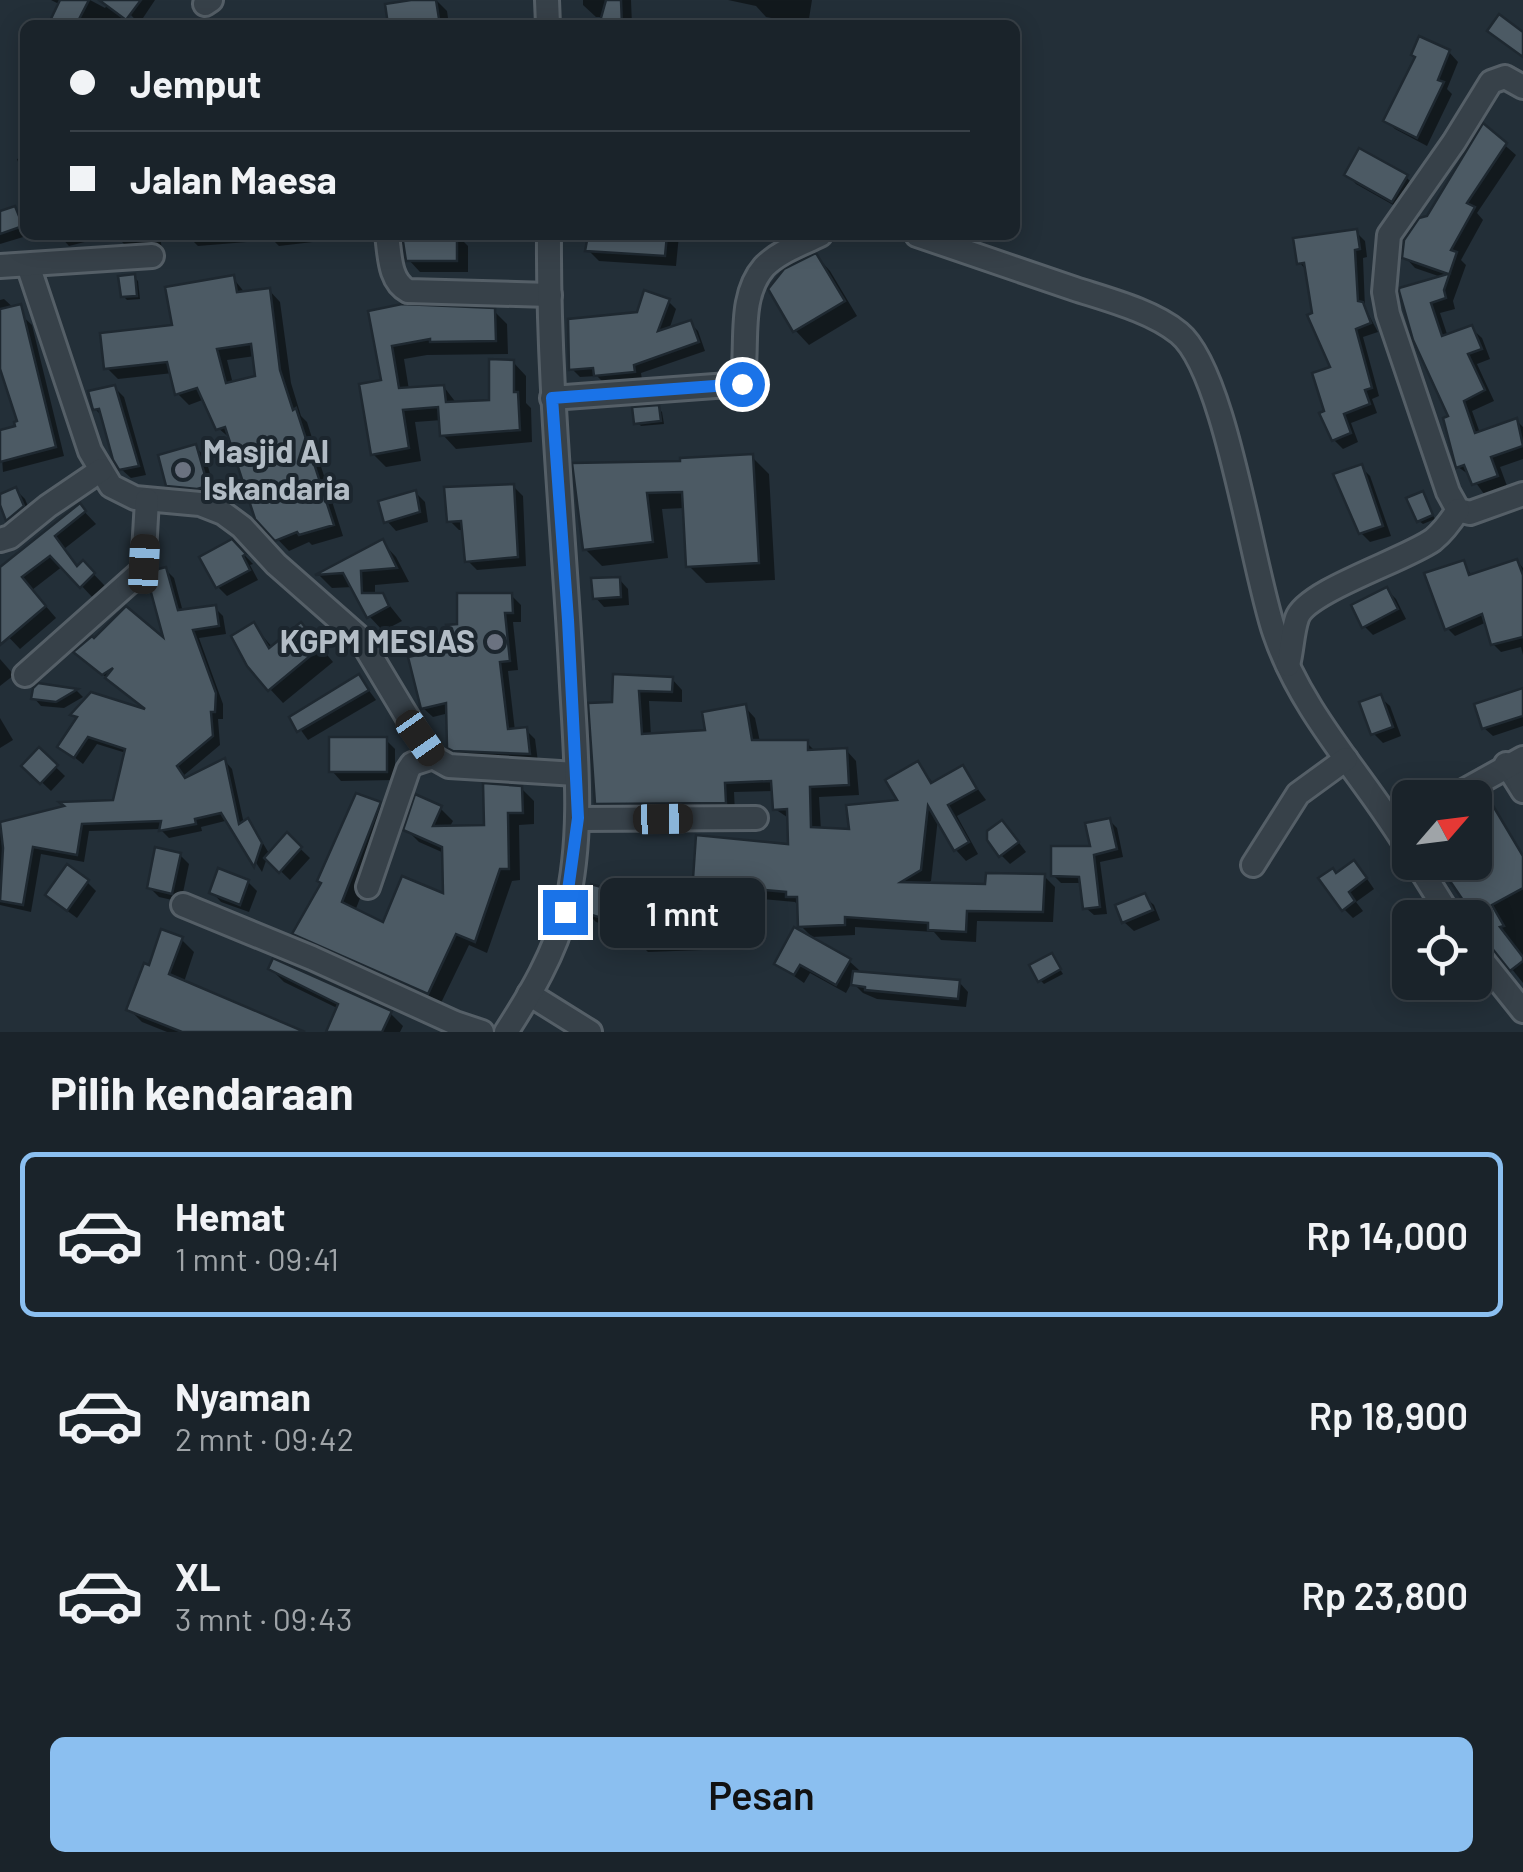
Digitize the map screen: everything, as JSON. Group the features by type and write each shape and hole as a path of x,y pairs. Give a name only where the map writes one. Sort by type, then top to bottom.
{"street":[{"path":"1458,510 1448,492 1392,330 1384,292 1389,235 1454,142 1490,82 1506,76 1523,87"},
{"path":"388,240 396,279 408,291 550,294"},
{"path":"506,1032 551,950 565,912 578,818 552,398 550,240"},
{"path":"552,398 742,384 751,291 763,268 778,255 810,240"},
{"path":"932,240 1118,304 1177,331 1192,345 1218,410 1260,586 1288,669 1346,760 1392,818"},
{"path":"0,266 152,256"},
{"path":"28,265 82,432 111,486 147,500 200,504 242,527 276,564 360,638 433,757 449,766 576,774"},
{"path":"0,540 100,470"},
{"path":"1458,510 1470,512 1523,494"},
{"path":"26,675 140,574 144,564 147,500"},
{"path":"1288,669 1297,615 1305,607 1432,541 1458,510"},
{"path":"368,887 408,770 412,764 433,757"},
{"path":"1252,865 1298,794 1346,760"},
{"path":"1482,780 1514,761 1523,791"},
{"path":"578,818 756,818"},
{"path":"182,904 482,1032"},
{"path":"1492,972 1523,1011"},
{"path":"528,994 590,1032"}],"building":[{"path":"60,0 89,0 79,20 50,20"},
{"path":"99,0 141,0 126,20"},
{"path":"436,0 439,20 387,20 385,4"},
{"path":"606,0 621,0 622,20 600,20"},
{"path":"1499,14 1523,32 1523,57 1487,31"},
{"path":"1419,36 1450,50 1438,80 1444,82 1417,138 1383,121 1415,57 1411,55"},
{"path":"1483,123 1507,143 1467,203 1475,207 1451,250 1457,252 1444,290 1446,298 1431,303 1442,336 1472,325 1482,349 1468,354 1485,390 1464,401 1475,433 1517,418 1523,446 1491,457 1498,476 1472,485 1464,465 1456,468 1443,418 1448,416 1413,340 1399,288 1448,274 1402,258 1404,240 1419,218 1427,216"},
{"path":"1359,148 1408,175 1392,202 1344,175"},
{"path":"15,206 20,227 0,234 0,211"},
{"path":"1357,229 1358,301 1363,302 1371,323 1356,329 1372,388 1365,390 1370,404 1344,414 1351,433 1332,441 1319,413 1324,411 1312,373 1330,367 1307,315 1312,313 1304,263 1297,264 1293,238"},
{"path":"403,240 457,240 457,261 406,261"},
{"path":"587,240 667,240 665,256 585,251"},
{"path":"816,253 845,301 793,332 768,289 784,269"},
{"path":"135,274 137,296 121,297 118,276"},
{"path":"234,275 237,292 270,288 280,370 334,525 275,541 255,519 225,427 216,430 197,388 175,395 167,362 104,369 100,333 172,325 165,287","holes":["251,344 255,376 226,383 217,349"]},
{"path":"644,290 670,299 658,331 691,320 699,342 634,365 635,372 594,376 593,368 569,370 568,319 637,312"},
{"path":"21,304 56,447 0,462 0,430 15,426 17,421 0,369 0,309"},
{"path":"402,304 495,308 496,341 430,339 392,346 399,388 444,385 446,402 489,400 489,359 514,360 520,430 440,436 438,407 403,410 409,448 371,455 359,384 381,380 368,311"},
{"path":"115,385 139,466 119,470 99,409 93,410 88,391"},
{"path":"659,405 661,421 634,424 632,407"},
{"name":"Masjid Al Iskandaria","path":"196,444 208,486 166,486 158,455"},
{"path":"753,454 759,563 686,567 682,492 647,493 653,542 583,550 572,463 680,461"},
{"path":"1362,464 1383,526 1359,534 1333,474"},
{"path":"514,484 518,557 465,562 461,521 447,522 444,487"},
{"path":"16,487 24,506 6,521 0,494"},
{"path":"416,490 420,512 384,523 378,501"},
{"path":"1423,491 1433,515 1417,522 1406,498"},
{"path":"80,503 86,511 55,536 77,566 83,560 95,573 80,588 50,556 22,577 46,606 0,645 0,567"},
{"path":"232,539 246,554 243,556 250,570 216,588 199,557"},
{"path":"383,539 397,568 361,571 362,593 383,593 389,606 367,618 343,573 315,575"},
{"path":"1517,559 1523,575 1523,637 1491,645 1482,614 1445,630 1424,573 1464,560 1469,575"},
{"path":"166,567 178,610 216,605 219,626 193,630 216,693 215,712 211,712 213,736 177,766 185,778 225,758 239,824 248,818 262,843 254,867 221,813 195,819 196,824 159,831 161,821 82,824 77,855 33,847 23,905 0,901 0,822 64,806 59,802 113,800 125,749 88,737 74,758 57,747 77,717 70,715 91,692 145,709 105,678 113,668 102,675 73,652 94,638 126,606 163,637 149,585 158,569"},
{"path":"620,577 621,597 593,599 591,578"},
{"path":"1387,587 1398,609 1362,628 1351,605"},
{"path":"457,593 512,593 513,613 505,613 510,661 500,662 508,729 527,727 530,754 453,751 447,748 446,703 421,709 408,657 448,648 446,625 457,624"},
{"path":"254,622 269,648 301,622 321,647 268,691 247,666 231,636"},
{"path":"359,674 369,690 297,732 289,717"},
{"path":"613,674 673,677 672,692 639,691 642,734 705,730 702,712 746,704 752,740 808,740 808,750 847,748 849,785 810,787 811,827 849,829 846,805 897,800 885,780 918,761 931,783 963,765 977,789 948,805 969,842 954,851 928,806 921,870 901,882 985,884 986,873 1045,874 1043,912 967,911 966,932 928,930 928,923 845,917 845,925 798,927 797,897 786,897 786,892 720,886 721,939 635,942 634,928 582,912 591,884 635,897 692,893 696,835 788,844 787,809 773,810 771,781 725,783 726,803 595,804 588,703 612,702"},
{"path":"38,683 78,689 56,702 31,699"},
{"path":"1523,688 1523,716 1482,729 1474,704"},
{"path":"1381,694 1393,727 1371,735 1359,702"},
{"path":"329,737 387,737 387,772 329,772"},
{"path":"39,747 58,765 40,784 21,766"},
{"path":"483,783 522,786 523,813 508,813 509,869 500,869 475,942 456,934 428,994 292,934 321,883 317,881 356,793 381,802 342,902 383,922 402,876 443,893 442,847 403,830 415,794 442,806 433,826 484,825"},
{"path":"1492,804 1523,856 1523,888 1492,905 1492,900 1463,900 1449,880 1492,880"},
{"path":"1110,818 1117,849 1094,855 1100,907 1083,909 1079,877 1051,876 1051,846 1090,846 1085,823"},
{"path":"1002,820 1019,842 999,857 987,840 987,831"},
{"path":"287,832 302,847 279,873 264,858"},
{"path":"155,847 181,853 172,894 147,888"},
{"path":"1354,860 1367,878 1349,892 1355,901 1342,911 1318,878 1333,868 1336,873"},
{"path":"67,864 89,880 67,911 45,895"},
{"path":"218,868 249,880 240,905 209,893"},
{"path":"1145,893 1153,910 1122,923 1115,905"},
{"path":"1492,905 1504,926 1500,927 1523,957 1510,971 1492,948"},
{"path":"794,927 851,959 836,985 800,965 794,975 774,964"},
{"path":"161,929 183,937 169,974 305,1032 182,1032 126,1010 144,963 149,965"},
{"path":"1052,953 1061,969 1038,982 1029,965"},
{"path":"273,958 392,1011 382,1032 326,1032 338,1004 268,969"},
{"path":"853,971 960,980 958,999 865,990 851,985"}],"place":[{"name":"Masjid Al Iskandaria","path":"183,470"},
{"name":"KGPM MESIAS","path":"495,642"}],"route":[{"path":"565,912 578,818 552,398 742,384"}]}
